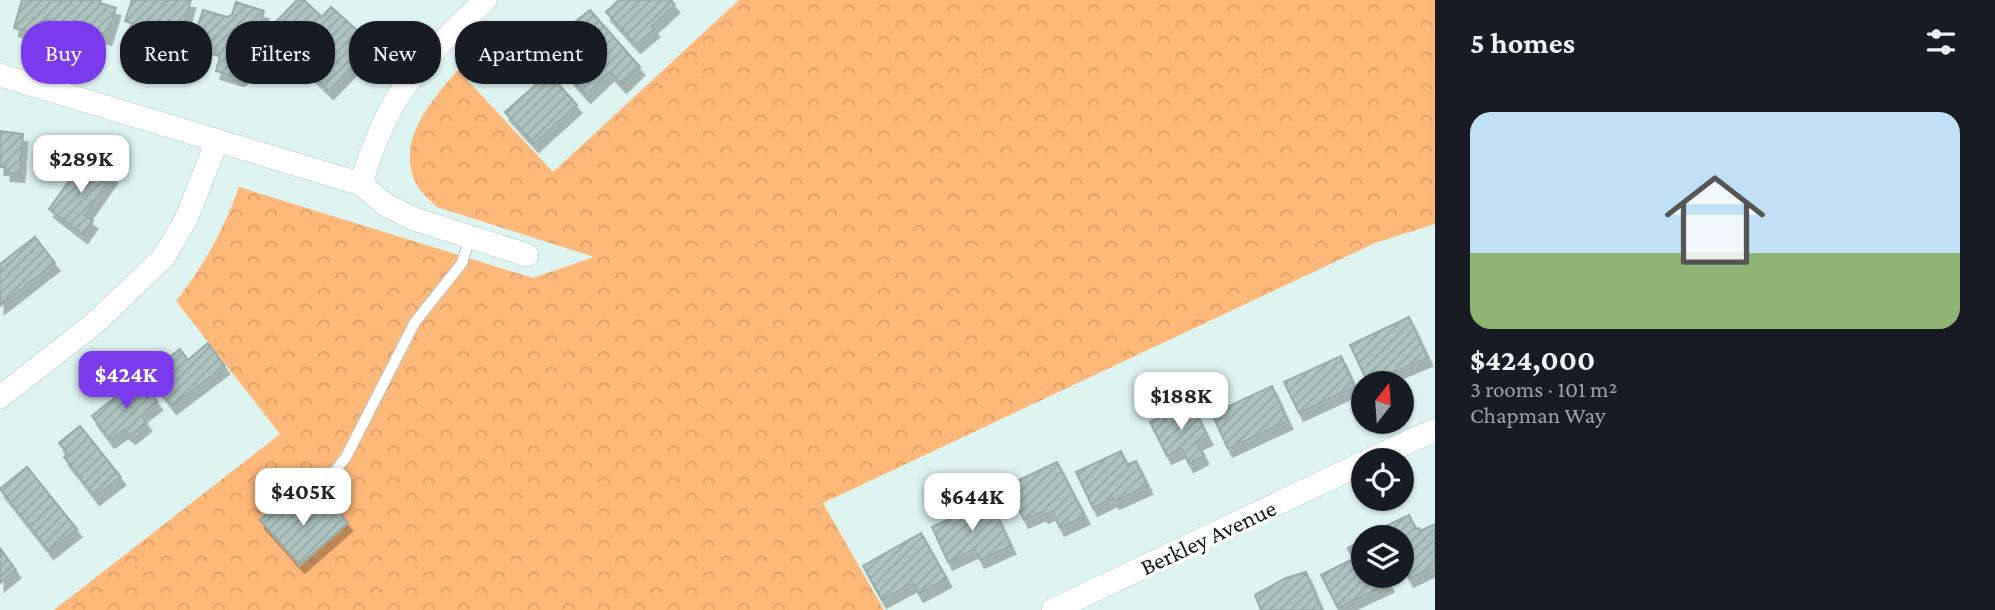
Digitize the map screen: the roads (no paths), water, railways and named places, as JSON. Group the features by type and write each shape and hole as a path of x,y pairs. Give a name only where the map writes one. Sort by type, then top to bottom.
{"street":[{"path":"361,184 371,150 397,98 448,36 485,0"},
{"path":"0,75 361,184 386,205 414,219 527,255"},
{"path":"0,397 94,323 164,257 187,217 217,141"},
{"path":"1395,448 1435,430"},
{"name":"Berkley Avenue","path":"1053,610 1351,469"}],"lane":[{"path":"310,503 346,457 415,323 462,262 470,237"}]}
